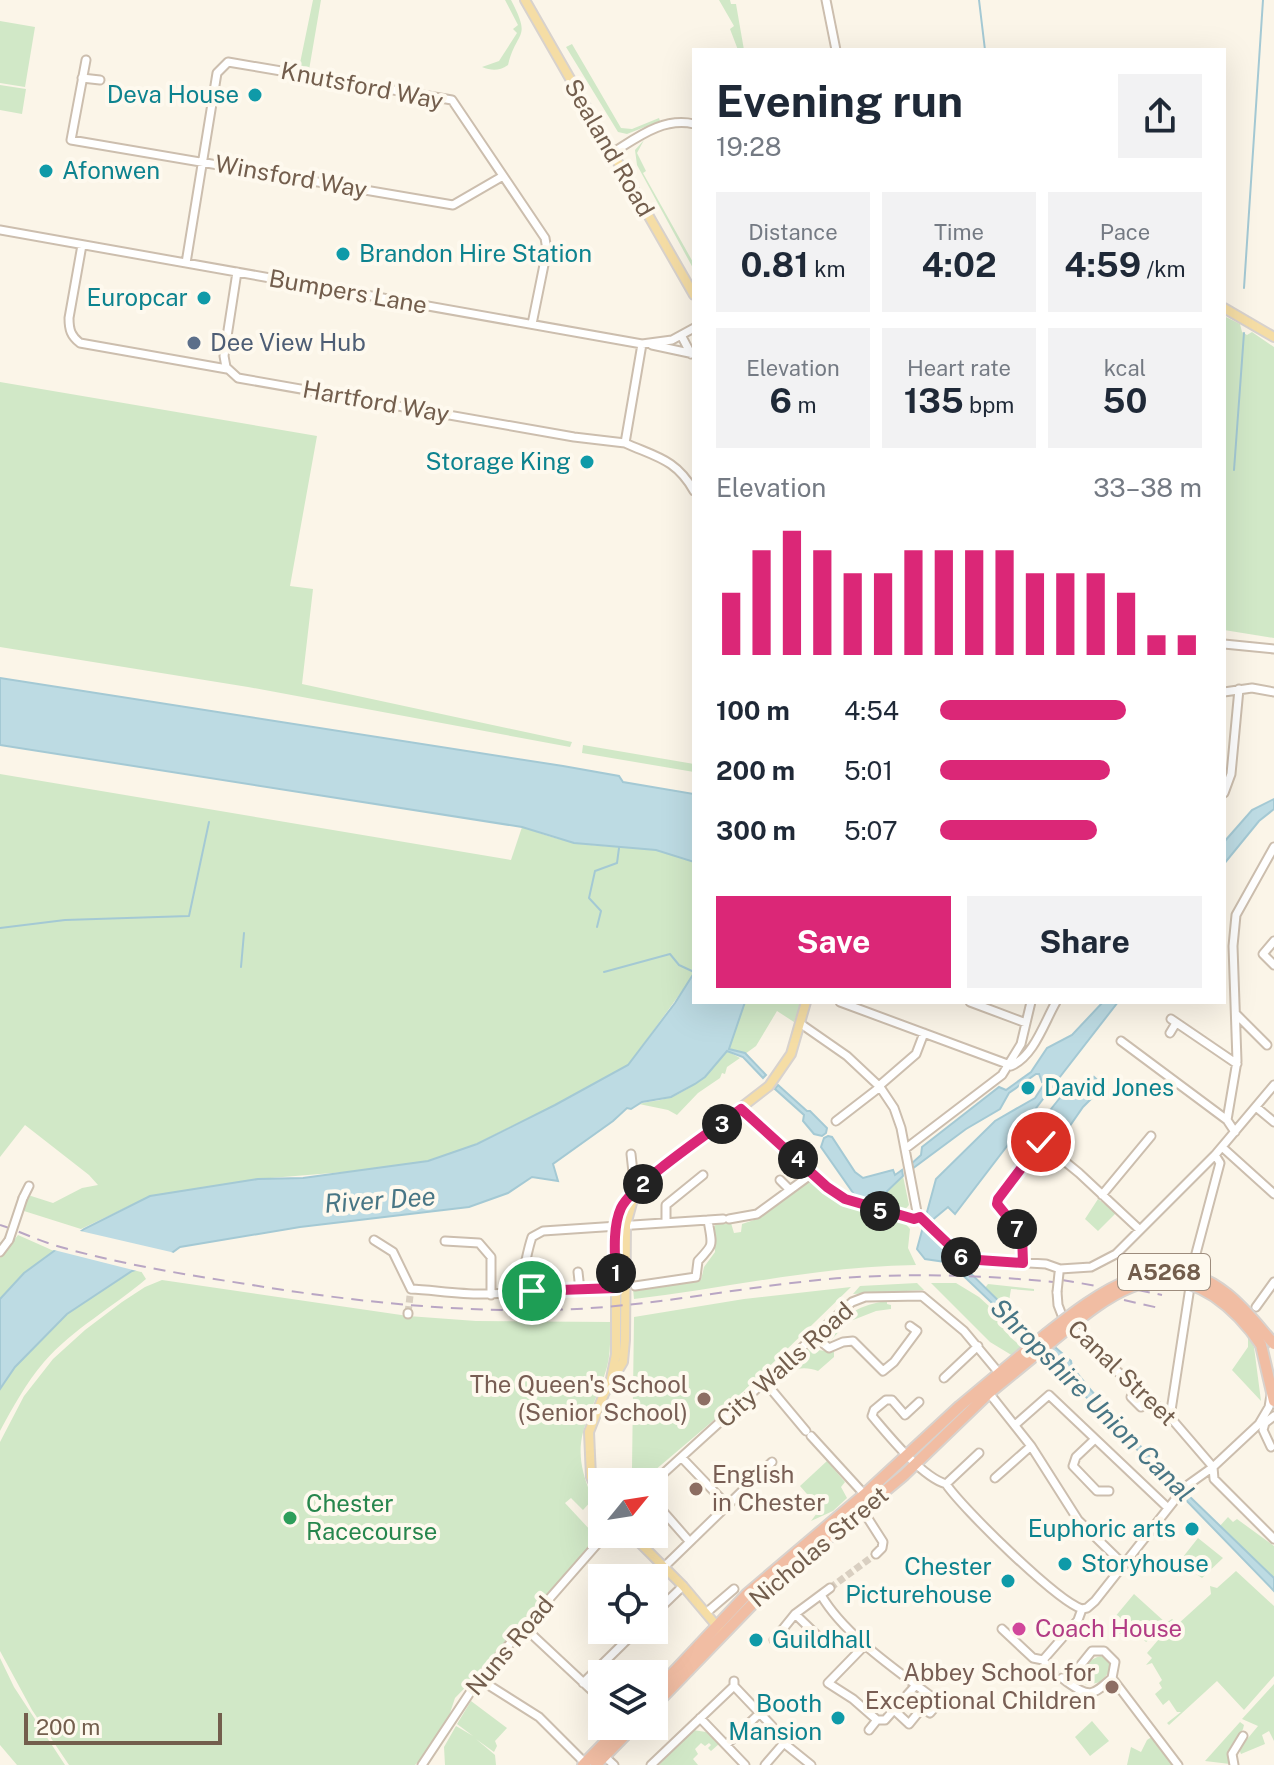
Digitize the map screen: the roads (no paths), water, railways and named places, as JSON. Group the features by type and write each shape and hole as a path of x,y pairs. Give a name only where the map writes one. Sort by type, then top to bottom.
{"highway":[{"name":"A5268","path":"987,1388 999,1373 1021,1362 1101,1293 1134,1278 1162,1272 1194,1275 1215,1285 1246,1312 1274,1344"},
{"name":"A5268","path":"987,1388 1094,1307 1132,1286 1157,1279 1184,1281 1207,1291 1241,1319 1261,1345 1272,1374 1273,1398"},
{"name":"Nicholas Street","path":"668,1680 907,1456 987,1388"},
{"name":"Nicholas Street","path":"668,1690 720,1630 725,1616 782,1562 861,1501 918,1463 987,1388"},
{"path":"601,1753 611,1740"},
{"path":"588,1764 617,1740"}],"main road":[{"name":"Sealand Road","path":"525,0 692,292"},
{"path":"1226,309 1274,337"},
{"path":"590,1468 588,1446 593,1420 623,1362 626,1287 622,1225 635,1191 772,1082 791,1054 806,1004"},
{"path":"645,1548 661,1564"},
{"path":"668,1571 720,1630"},
{"path":"706,1613 725,1616"}],"street":[{"path":"826,0 836,48"},
{"path":"86,60 82,78 100,80"},
{"name":"Knutsford Way","path":"186,263 217,73 228,62 452,100 545,238 547,250 532,324"},
{"name":"Winsford Way","path":"82,78 71,140 453,205 503,176"},
{"path":"612,153 655,127 671,122 692,124"},
{"name":"Bumpers Lane","path":"0,230 646,344 692,329"},
{"name":"Hartford Way","path":"82,245 69,318 69,329 80,343 224,367 238,378 256,382 625,443 671,463 684,474 692,488"},
{"path":"229,370 224,356 237,272"},
{"path":"681,335 692,352"},
{"path":"625,443 646,344 692,354"},
{"path":"1226,644 1274,649"},
{"path":"1226,692 1252,688 1274,692"},
{"path":"1226,788 1231,774 1239,689"},
{"path":"1227,1120 1237,1064 1233,946 1236,915 1274,847"},
{"path":"1274,941 1263,954 1274,965"},
{"path":"1226,999 1267,1045"},
{"path":"845,1004 1009,1066 1021,1061 1055,1004"},
{"path":"975,1004 1026,1023"},
{"path":"905,1149 989,1086 1009,1066 1021,1044 1031,1004"},
{"path":"1170,1033 1174,1021 1237,1064"},
{"path":"801,1024 847,1056 879,1086 894,1108 921,1219 964,1259 1046,1264 1060,1271 1105,1262 1215,1155 1274,1085"},
{"path":"836,1121 916,1054 924,1033"},
{"path":"1121,1041 1227,1120 1235,1132"},
{"path":"1256,1107 1274,1122"},
{"path":"741,1109 827,1187 845,1199 911,1219 921,1219"},
{"path":"1102,1195 1151,1136"},
{"path":"1023,1263 1022,1235 997,1204 1041,1142 1140,1230"},
{"path":"1222,1147 1274,1194"},
{"path":"631,1154 635,1191"},
{"path":"1170,1417 1194,1261 1220,1163 1215,1155"},
{"path":"374,1240 393,1252 410,1292 491,1295 518,1289 524,1274 527,1250 536,1232 729,1219 757,1214 813,1173"},
{"path":"666,1222 666,1205 703,1175"},
{"path":"780,1180 789,1189"},
{"path":"0,1252 9,1240 29,1186"},
{"path":"729,1219 737,1230"},
{"path":"532,1291 626,1287 696,1277 698,1261 712,1246 708,1220"},
{"path":"445,1241 479,1243 491,1257 491,1295"},
{"name":"Canal Street","path":"1060,1271 1057,1292 1063,1318 1170,1417 1213,1467"},
{"path":"578,1272 580,1290"},
{"path":"1256,1307 1274,1282"},
{"name":"City Walls Road","path":"668,1470 858,1299 922,1296 978,1346 999,1373"},
{"path":"815,1337 829,1348 853,1341 883,1371 894,1362 917,1331"},
{"path":"944,1378 978,1346"},
{"path":"765,1382 861,1501 883,1542 876,1554"},
{"path":"987,1388 1031,1446 1078,1520 1124,1565"},
{"path":"1138,1390 1131,1397 1141,1407"},
{"path":"1015,1425 1049,1395 1170,1504"},
{"path":"919,1402 905,1415 892,1400 886,1400 874,1410 872,1416 907,1456 948,1487 1020,1560 1069,1602 1082,1609 1091,1606 1185,1487 1247,1437 1267,1413 1273,1398"},
{"path":"1272,1448 1263,1431 1265,1423 1274,1416"},
{"path":"1247,1437 1259,1438 1272,1448"},
{"path":"1095,1439 1073,1463 1097,1494 1109,1491"},
{"path":"995,1478 1031,1446"},
{"path":"948,1487 979,1453"},
{"path":"682,1458 727,1505"},
{"path":"667,1564 772,1462"},
{"path":"1213,1467 1214,1479"},
{"path":"1199,1476 1214,1479 1274,1539"},
{"path":"668,1517 689,1541"},
{"name":"Nuns Road","path":"422,1765 479,1679 526,1629 569,1573 593,1548"},
{"path":"668,1600 683,1586"},
{"path":"774,1640 795,1614 830,1588"},
{"path":"706,1613 734,1589"},
{"path":"821,1595 828,1607 866,1644 936,1700 937,1705 932,1712 922,1708 909,1724 894,1710"},
{"path":"1043,1660 1078,1620 1082,1609"},
{"path":"795,1614 826,1644"},
{"path":"526,1629 588,1687"},
{"path":"1002,1629 1033,1658 1043,1660 1053,1672"},
{"path":"583,1683 622,1644"},
{"path":"866,1644 829,1681 835,1688 877,1720 885,1720 916,1685"},
{"path":"1094,1651 1104,1651 1113,1659 1112,1678 1090,1694 1065,1680 1094,1651"},
{"path":"1112,1678 1178,1765"},
{"path":"479,1679 539,1717 588,1764"},
{"path":"651,1765 734,1684 784,1743 811,1765"},
{"path":"726,1745 760,1713"},
{"path":"700,1718 745,1765"},
{"path":"869,1730 877,1720"},
{"path":"1234,1765 1232,1754 1243,1736"},
{"path":"765,1765 784,1743"},
{"path":"601,1753 614,1765"}],"water":[{"path":"0,678 563,766 619,776 623,782 692,794 692,861 656,850 574,843 522,827 0,745"},
{"path":"1274,799 1274,809 1259,821 1226,862 1226,840 1252,810"},
{"name":"River Dee","path":"692,976 692,1004 744,1004 729,1049 745,1053 766,1075 763,1078 743,1057 727,1051 695,1084 671,1097 627,1108 553,1164 558,1181 532,1177 508,1193 469,1207 300,1227 180,1247 158,1263 132,1271 67,1314 15,1367 0,1389 0,1299 24,1273 84,1229 150,1196 258,1179 303,1178 428,1161 477,1144 628,1065"},
{"name":"Shropshire Union Canal","path":"1101,1004 1116,1004 1056,1082 1075,1096 1094,1077 1104,1086 1083,1107 1067,1130 1047,1114 1063,1094 1053,1086 955,1214 948,1207 930,1222 931,1234 1035,1337 1055,1347 1071,1361 1072,1367 1089,1388 1158,1466 1274,1578 1274,1591 1029,1338 953,1266 925,1259 917,1249 936,1179 995,1121 1035,1098 1046,1081 1042,1082 1036,1074 1009,1093 1000,1109 966,1129 912,1169 911,1164 921,1155 922,1147 999,1087 1006,1090 1031,1072 1047,1048 1072,1035"},
{"path":"778,1085 827,1128 826,1133 822,1136 814,1134 803,1121 804,1115 775,1089"},
{"path":"828,1136 832,1137 855,1172 863,1178 893,1170 895,1175 902,1170 903,1176 880,1198 856,1197 821,1147"}],"waterway":[{"path":"979,0 985,48"},
{"path":"1244,288 1263,0"},
{"path":"1234,470 1244,333"},
{"path":"0,928 65,920 189,916 209,822"},
{"path":"597,927 601,911 589,898 595,871 617,863 619,848"},
{"path":"241,967 244,933"},
{"path":"604,972 670,954 679,965 692,971"}],"tunnel":[{"path":"408,1313 410,1296"},
{"path":"830,1588 876,1554"}],"railway":[{"path":"0,1225 57,1246 151,1268 328,1296 452,1308 535,1310 610,1307 867,1276 947,1276 1053,1282"},
{"path":"1062,1280 1097,1286"},
{"path":"1138,1290 1162,1295"},
{"path":"1124,1300 1159,1308"}],"place":[{"name":"Deva House","path":"255,95"},
{"name":"Afonwen","path":"46,171"},
{"name":"Brandon Hire Station","path":"343,254"},
{"name":"Europcar","path":"204,298"},
{"name":"Dee View Hub","path":"194,343"},
{"name":"Storage King","path":"587,462"},
{"name":"David Jones","path":"1028,1088"},
{"name":"The Queen's School (Senior School)","path":"704,1399"},
{"name":"English in Chester","path":"696,1489"},
{"name":"Chester Racecourse","path":"290,1518"},
{"name":"Euphoric arts","path":"1192,1529"},
{"name":"Storyhouse","path":"1065,1564"},
{"name":"Chester Picturehouse","path":"1008,1581"},
{"name":"Coach House","path":"1019,1629"},
{"name":"Guildhall","path":"756,1640"},
{"name":"Abbey School for Exceptional Children","path":"1112,1687"},
{"name":"Booth Mansion","path":"838,1718"}]}
